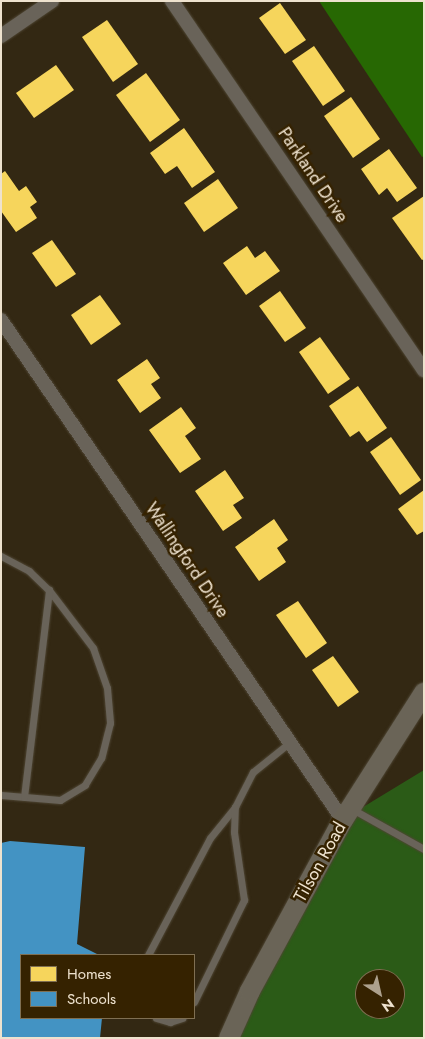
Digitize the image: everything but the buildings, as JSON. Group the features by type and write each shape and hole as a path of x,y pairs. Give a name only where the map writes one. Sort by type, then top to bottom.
{"street":[{"path":"1,36 52,1"},
{"name":"Parkland Drive","path":"172,1 424,370"},
{"name":"Wallingford Drive","path":"1,320 289,742 346,814"},
{"name":"Tilson Road","path":"230,1038 250,991 346,814 424,693"}],"lane":[{"path":"1,556 28,571 49,590 93,648 107,688 110,723 101,758 85,785 60,800 1,795"},
{"path":"24,797 49,590"},
{"path":"149,954 210,838 235,807 253,772 289,742"},
{"path":"195,1000 244,900 234,832 235,807"},
{"path":"346,814 424,849"},
{"path":"160,1019 170,1022 179,1019"}],"green space":[{"path":"319,1 424,1 424,156 422,157"},
{"path":"424,770 424,1038 223,1038 345,818"}]}
